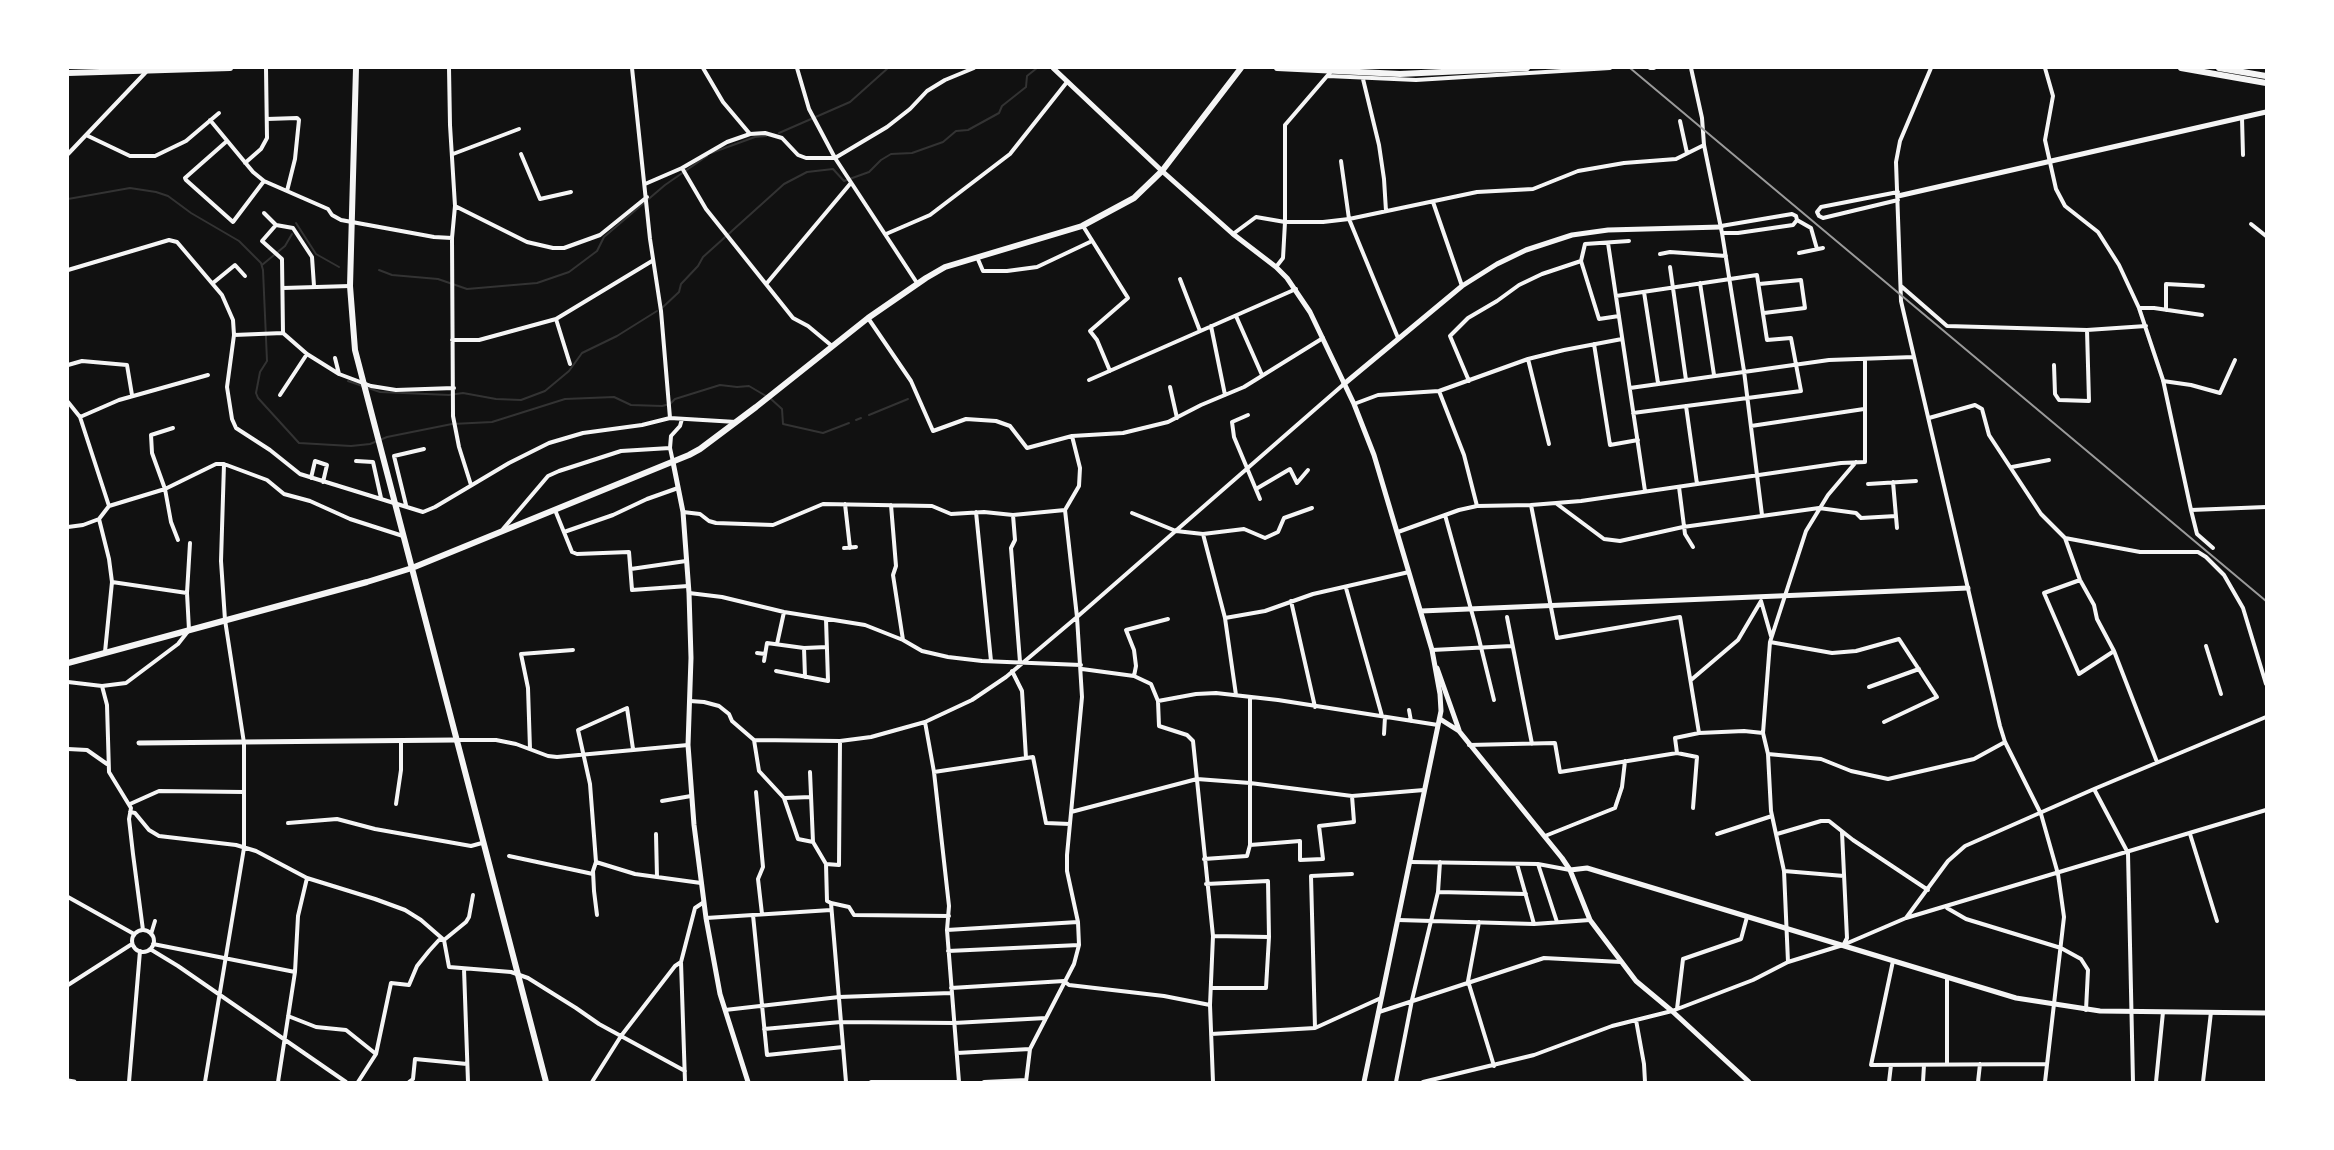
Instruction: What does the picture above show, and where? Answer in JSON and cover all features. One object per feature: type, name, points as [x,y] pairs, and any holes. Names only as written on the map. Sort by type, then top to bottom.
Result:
[{"type":"main road","points":[[68,73],[230,68]]},
{"type":"main road","points":[[356,68],[350,286],[351,325],[359,374],[546,1083]]},
{"type":"main road","points":[[68,663],[412,568],[700,449],[868,318],[917,283],[945,267],[1082,226],[1134,198],[1162,171],[1241,68]]},
{"type":"main road","points":[[1277,68],[1400,74],[1527,68]]},
{"type":"main road","points":[[2181,68],[2266,83]]},
{"type":"main road","points":[[2219,68],[2266,76]]},
{"type":"street","points":[[245,163],[265,143],[266,68]]},
{"type":"street","points":[[449,68],[455,206],[452,238],[454,421],[459,447],[471,485]]},
{"type":"street","points":[[632,68],[652,261],[661,311],[670,418]]},
{"type":"street","points":[[703,68],[723,102],[750,134]]},
{"type":"street","points":[[797,68],[813,116],[835,158],[917,283]]},
{"type":"street","points":[[645,184],[683,170],[704,153],[750,134],[765,133],[782,138],[798,155],[806,158],[835,158],[887,127],[910,109],[927,91],[945,80],[974,68]]},
{"type":"street","points":[[1053,68],[1162,171],[1233,234],[1276,267],[1296,290],[1323,338],[1354,404],[1374,455],[1436,664],[1459,731],[1570,870],[1590,920],[1636,981],[1674,1010],[1749,1083]]},
{"type":"street","points":[[1276,267],[1283,258],[1286,222],[1285,125],[1319,82],[1334,68]]},
{"type":"street","points":[[1329,75],[1363,79],[1416,80],[1514,71],[1610,68]]},
{"type":"street","points":[[1691,68],[1730,279],[1762,515]]},
{"type":"street","points":[[1930,68],[1900,141],[1896,162],[1901,301],[2005,742],[2041,814],[2058,874],[2064,917],[2045,1083]]},
{"type":"street","points":[[2046,68],[2053,96],[2045,140],[2056,189],[2065,206],[2098,232],[2119,265],[2139,308],[2163,381],[2197,534],[2213,548]]},
{"type":"street","points":[[68,154],[146,71]]},
{"type":"street","points":[[1363,79],[1379,145],[1386,211]]},
{"type":"street","points":[[886,234],[930,215],[1010,154],[1067,82]]},
{"type":"street","points":[[1898,196],[1821,207],[1817,212],[1822,218],[1898,196],[2266,112]]},
{"type":"street","points":[[86,135],[130,156],[147,157],[167,151],[186,141],[219,113]]},
{"type":"street","points":[[267,119],[297,118],[299,120],[295,159],[287,191]]},
{"type":"street","points":[[2242,118],[2244,155]]},
{"type":"street","points":[[210,120],[245,163],[264,181],[328,208],[332,215],[341,220],[434,237],[452,238]]},
{"type":"street","points":[[1680,121],[1687,153]]},
{"type":"street","points":[[453,154],[519,129]]},
{"type":"street","points":[[227,141],[185,178],[186,180],[233,222],[264,181]]},
{"type":"street","points":[[1233,234],[1256,217],[1286,222],[1349,219],[1477,192],[1533,189],[1578,171],[1624,163],[1676,159],[1704,145]]},
{"type":"street","points":[[521,154],[540,199],[571,192]]},
{"type":"street","points":[[1341,161],[1349,219],[1398,338]]},
{"type":"street","points":[[683,170],[706,209],[793,318],[808,326],[832,346]]},
{"type":"street","points":[[766,283],[850,183]]},
{"type":"street","points":[[455,206],[527,242],[564,248],[600,235],[647,197]]},
{"type":"street","points":[[1433,202],[1462,286]]},
{"type":"street","points":[[264,213],[276,225],[293,228],[312,257],[314,286]]},
{"type":"street","points":[[754,740],[840,741],[899,731],[925,722],[972,700],[1012,671],[1077,617],[1398,338],[1462,286],[1512,257],[1572,236],[1608,230],[1721,228],[1792,214],[1797,220],[1811,228],[1817,249]]},
{"type":"street","points":[[1721,228],[1738,233],[1792,225],[1797,220]]},
{"type":"street","points":[[276,225],[262,241],[282,259],[283,333]]},
{"type":"street","points":[[2251,225],[2266,236]]},
{"type":"street","points":[[1082,226],[1128,298],[1090,331],[1097,340],[1110,371]]},
{"type":"street","points":[[68,270],[174,241],[213,283],[229,308],[233,320],[234,335],[226,387],[236,428],[270,450],[300,474],[423,512],[549,443],[583,433],[642,425],[670,418],[736,422]]},
{"type":"street","points":[[976,257],[983,271],[1037,267],[1092,241]]},
{"type":"street","points":[[1619,316],[1599,319],[1581,261],[1585,244],[1629,241]]},
{"type":"street","points":[[1608,243],[1645,492]]},
{"type":"street","points":[[1799,253],[1823,248]]},
{"type":"street","points":[[1660,254],[1670,252],[1726,256]]},
{"type":"street","points":[[452,340],[479,340],[556,319],[652,261]]},
{"type":"street","points":[[1469,381],[1450,336],[1468,318],[1519,285],[1542,274],[1581,261]]},
{"type":"street","points":[[213,283],[235,265],[245,276]]},
{"type":"street","points":[[1670,267],[1686,380]]},
{"type":"street","points":[[1616,296],[1757,275],[1767,340],[1791,338],[1801,391],[1634,413]]},
{"type":"street","points":[[1180,279],[1200,331]]},
{"type":"street","points":[[1759,284],[1801,280],[1805,308],[1764,313]]},
{"type":"street","points":[[1700,284],[1714,375]]},
{"type":"street","points":[[2166,310],[2166,284],[2203,286]]},
{"type":"street","points":[[1901,285],[1947,326],[2087,330],[2146,326]]},
{"type":"street","points":[[283,288],[350,286]]},
{"type":"street","points":[[1089,380],[1296,290]]},
{"type":"street","points":[[1644,292],[1658,384]]},
{"type":"street","points":[[2139,308],[2202,315]]},
{"type":"street","points":[[1236,316],[1262,375]]},
{"type":"street","points":[[868,318],[911,381],[933,431],[966,419],[996,421],[1011,426],[1027,448],[1072,436],[1123,433],[1168,422],[1244,387],[1323,338]]},
{"type":"street","points":[[556,319],[570,364]]},
{"type":"street","points":[[1211,326],[1225,395]]},
{"type":"street","points":[[2054,365],[2055,394],[2059,400],[2089,401],[2087,330]]},
{"type":"street","points":[[234,335],[283,333],[307,354],[339,374],[371,386],[396,390],[454,389]]},
{"type":"street","points":[[1354,404],[1378,395],[1439,391],[1528,359],[1622,339]]},
{"type":"street","points":[[1594,344],[1610,445],[1638,440]]},
{"type":"street","points":[[280,395],[307,354]]},
{"type":"street","points":[[1630,388],[1829,360],[1914,357]]},
{"type":"street","points":[[335,358],[339,374]]},
{"type":"street","points":[[1528,359],[1549,444]]},
{"type":"street","points":[[1398,532],[1477,506],[1556,504],[1856,462],[1864,463],[1866,460],[1865,359]]},
{"type":"street","points":[[2163,381],[2191,385],[2220,393],[2235,360]]},
{"type":"street","points":[[68,365],[82,361],[127,365],[132,395]]},
{"type":"street","points":[[80,417],[132,395],[208,375]]},
{"type":"street","points":[[1170,387],[1176,418]]},
{"type":"street","points":[[1439,391],[1464,455],[1477,506]]},
{"type":"street","points":[[68,402],[80,417],[109,506]]},
{"type":"street","points":[[1929,418],[1975,405],[1982,409],[1989,435],[2041,514],[2065,538],[2080,579],[2094,604],[2097,619],[2114,651],[2157,762]]},
{"type":"street","points":[[1686,406],[1697,484]]},
{"type":"street","points":[[1751,426],[1864,408]]},
{"type":"street","points":[[1248,415],[1232,422],[1234,437],[1260,499]]},
{"type":"street","points":[[682,419],[680,426],[671,436],[670,448],[683,512],[689,590],[688,745],[691,796],[706,918],[724,1010],[748,1083]]},
{"type":"street","points":[[173,428],[151,435],[152,453],[165,489],[171,522],[178,540]]},
{"type":"street","points":[[984,1083],[1026,1081],[1030,1049],[1074,964],[1079,945],[1078,922],[1067,871],[1082,697],[1082,667],[1065,510],[1079,486],[1080,468],[1072,436]]},
{"type":"street","points":[[500,532],[548,477],[559,471],[621,451],[670,448]]},
{"type":"street","points":[[406,506],[394,456],[424,449]]},
{"type":"street","points":[[2012,467],[2049,460]]},
{"type":"street","points":[[356,461],[373,462],[381,499]]},
{"type":"street","points":[[311,478],[315,462],[327,465],[323,482]]},
{"type":"street","points":[[1788,962],[1784,871],[1772,816],[1768,754],[1763,733],[1770,639],[1787,595],[1806,531],[1819,508],[1856,462]]},
{"type":"street","points":[[68,527],[99,519],[109,506],[165,489],[216,464],[224,464],[267,480],[284,494],[310,501],[350,519],[403,536]]},
{"type":"street","points":[[205,1083],[244,848],[244,743],[225,620],[221,561],[224,464]]},
{"type":"street","points":[[1256,489],[1290,469],[1297,483],[1308,470]]},
{"type":"street","points":[[1868,484],[1916,481]]},
{"type":"street","points":[[1893,482],[1897,528]]},
{"type":"street","points":[[1679,487],[1683,527],[1693,547]]},
{"type":"street","points":[[564,532],[679,488]]},
{"type":"street","points":[[683,512],[700,514],[716,523],[773,525],[823,504],[932,506],[951,514],[976,512],[1013,514],[1065,510]]},
{"type":"street","points":[[845,504],[850,548]]},
{"type":"street","points":[[1556,504],[1604,539],[1620,541],[1683,527],[1819,508],[1856,513],[1861,518],[1896,516]]},
{"type":"street","points":[[891,505],[896,566],[893,573],[903,640]]},
{"type":"street","points":[[1531,505],[1557,638],[1680,617],[1699,733]]},
{"type":"street","points":[[2191,510],[2266,507]]},
{"type":"street","points":[[1132,513],[1176,531],[1203,534],[1244,529],[1264,538],[1278,532],[1284,518],[1312,508]]},
{"type":"street","points":[[555,510],[572,552],[577,554],[629,552],[632,590],[689,590],[784,612],[866,625],[903,640],[922,651],[948,657],[1082,667],[1134,676],[1151,684],[1158,701],[1159,726],[1187,735],[1193,741],[1213,936],[1210,1005],[1213,1083]]},
{"type":"street","points":[[976,512],[991,661]]},
{"type":"street","points":[[1013,514],[1015,540],[1011,548],[1022,662]]},
{"type":"street","points":[[1446,515],[1494,700]]},
{"type":"street","points":[[99,519],[112,582],[105,652]]},
{"type":"street","points":[[1203,534],[1225,618],[1236,695]]},
{"type":"street","points":[[2065,538],[2140,552],[2198,552],[2206,557],[2224,574],[2243,608],[2266,684]]},
{"type":"street","points":[[68,681],[118,686],[135,678],[178,644],[189,630],[187,593],[190,543]]},
{"type":"street","points":[[844,548],[856,547]]},
{"type":"street","points":[[630,569],[686,561]]},
{"type":"street","points":[[1225,618],[1265,611],[1312,594],[1409,572]]},
{"type":"street","points":[[2080,579],[2043,592],[2079,675],[2114,651]]},
{"type":"street","points":[[112,582],[187,593]]},
{"type":"street","points":[[1346,588],[1384,717],[1383,734]]},
{"type":"street","points":[[1420,611],[1968,588]]},
{"type":"street","points":[[1292,601],[1315,707]]},
{"type":"street","points":[[1690,680],[1738,640],[1761,601],[1770,639]]},
{"type":"street","points":[[777,644],[784,612]]},
{"type":"street","points":[[1507,617],[1532,744]]},
{"type":"street","points":[[776,670],[828,681],[826,619]]},
{"type":"street","points":[[1134,676],[1136,666],[1134,650],[1126,630],[1168,619]]},
{"type":"street","points":[[1770,639],[1832,653],[1856,651],[1899,639],[1937,697],[1884,722]]},
{"type":"street","points":[[764,661],[767,643],[804,648],[827,647]]},
{"type":"street","points":[[1432,650],[1512,646]]},
{"type":"street","points":[[2206,646],[2218,691]]},
{"type":"street","points":[[804,648],[805,677]]},
{"type":"street","points":[[530,749],[528,688],[521,654],[573,650]]},
{"type":"street","points":[[757,653],[765,654]]},
{"type":"street","points":[[1364,1083],[1439,722],[1440,694],[1436,664]]},
{"type":"street","points":[[1869,687],[1919,669]]},
{"type":"street","points":[[1012,671],[1022,691],[1026,758]]},
{"type":"street","points":[[102,686],[107,705],[109,772],[130,804],[142,930]]},
{"type":"street","points":[[1158,701],[1208,693],[1236,695],[1411,722],[1439,722],[1459,731]]},
{"type":"street","points":[[1204,858],[1248,856],[1250,844],[1250,697]]},
{"type":"street","points":[[690,700],[719,706],[754,740],[759,771],[784,798],[798,839],[813,842]]},
{"type":"street","points":[[597,915],[593,874],[596,862],[590,784],[578,730],[627,708],[633,749]]},
{"type":"street","points":[[1409,710],[1411,722]]},
{"type":"street","points":[[1906,918],[1948,861],[1965,846],[2266,717]]},
{"type":"street","points":[[871,1083],[959,1082],[946,930],[950,916],[934,772],[925,722]]},
{"type":"street","points":[[1677,753],[1675,738],[1699,733],[1744,731],[1763,733]]},
{"type":"street","points":[[139,743],[496,740],[548,756],[688,745]]},
{"type":"street","points":[[396,804],[401,770],[401,741]]},
{"type":"street","points":[[826,864],[839,865],[840,741]]},
{"type":"street","points":[[1768,754],[1821,759],[1851,771],[1888,779],[1974,759],[2005,742]]},
{"type":"street","points":[[1468,745],[1555,743],[1560,772],[1677,753],[1696,757],[1693,808]]},
{"type":"street","points":[[68,749],[87,750],[108,765]]},
{"type":"street","points":[[934,772],[1033,757],[1046,823],[1070,824]]},
{"type":"street","points":[[1545,836],[1615,808],[1622,787],[1625,761]]},
{"type":"street","points":[[810,772],[813,842],[826,864],[827,901],[849,907],[854,915],[950,916]]},
{"type":"street","points":[[1071,812],[1197,779],[1250,783],[1352,796],[1424,790]]},
{"type":"street","points":[[2094,789],[2128,853],[2133,1083]]},
{"type":"street","points":[[130,804],[159,791],[244,792]]},
{"type":"street","points":[[756,792],[763,867],[758,879],[762,914]]},
{"type":"street","points":[[662,801],[691,796]]},
{"type":"street","points":[[1250,844],[1300,841],[1300,860],[1323,859],[1319,826],[1354,822],[1352,796]]},
{"type":"street","points":[[784,798],[811,797]]},
{"type":"street","points":[[1423,1083],[1534,1055],[1590,1034],[1674,1010],[1754,980],[1788,962],[1844,945],[1906,918],[2266,810]]},
{"type":"street","points":[[130,812],[135,813],[149,830],[159,836],[256,851],[307,878],[405,910],[421,920],[444,940],[449,967],[517,974],[528,978],[599,1024],[685,1071]]},
{"type":"street","points":[[1717,834],[1772,816]]},
{"type":"street","points":[[288,824],[337,819],[471,846],[482,843]]},
{"type":"street","points":[[1777,834],[1821,821],[1829,821],[1928,890]]},
{"type":"street","points":[[1842,831],[1847,938],[1844,945]]},
{"type":"street","points":[[656,834],[657,877]]},
{"type":"street","points":[[2190,834],[2217,921]]},
{"type":"street","points":[[509,856],[593,874]]},
{"type":"street","points":[[596,862],[635,874],[701,883]]},
{"type":"street","points":[[1411,862],[1538,864],[1570,870],[1587,868],[1947,978],[2016,998],[2054,1005],[2086,1010],[2266,1013]]},
{"type":"street","points":[[1396,1083],[1412,1000],[1438,892],[1440,862]]},
{"type":"street","points":[[1517,864],[1534,924]]},
{"type":"street","points":[[1538,864],[1557,922]]},
{"type":"street","points":[[1784,871],[1844,876]]},
{"type":"street","points":[[1315,1028],[1311,876],[1352,874]]},
{"type":"street","points":[[278,1083],[295,972],[298,922],[307,878]]},
{"type":"street","points":[[1206,884],[1268,881],[1269,938],[1266,988],[1211,988]]},
{"type":"street","points":[[1438,892],[1526,894]]},
{"type":"street","points":[[357,1083],[376,1054],[391,983],[409,985],[417,966],[429,951],[439,940],[444,940],[461,928],[469,917],[473,895]]},
{"type":"street","points":[[68,897],[134,934]]},
{"type":"street","points":[[685,1083],[681,962],[695,908],[704,902]]},
{"type":"street","points":[[831,903],[846,1083]]},
{"type":"street","points":[[1946,907],[1966,919],[1989,928],[2061,948],[2086,964],[2088,978],[2086,1010]]},
{"type":"street","points":[[706,918],[831,910]]},
{"type":"street","points":[[753,915],[767,1055],[843,1047]]},
{"type":"street","points":[[1674,1010],[1683,959],[1741,939],[1747,916]]},
{"type":"street","points":[[1397,920],[1534,924],[1590,920]]},
{"type":"street","points":[[150,949],[153,944],[151,934],[155,921]]},
{"type":"street","points":[[946,930],[1078,922]]},
{"type":"street","points":[[1479,922],[1468,981],[1494,1066]]},
{"type":"street","points":[[142,930],[151,934]]},
{"type":"street","points":[[134,934],[142,930]]},
{"type":"street","points":[[68,985],[132,944],[134,934]]},
{"type":"street","points":[[1213,936],[1269,938]]},
{"type":"street","points":[[132,944],[140,951]]},
{"type":"street","points":[[153,944],[295,972]]},
{"type":"street","points":[[948,951],[1079,945]]},
{"type":"street","points":[[140,951],[150,949],[178,966],[346,1083]]},
{"type":"street","points":[[129,1083],[140,951]]},
{"type":"street","points":[[1378,1012],[1468,981],[1545,958],[1621,962]]},
{"type":"street","points":[[1893,961],[1871,1065],[2047,1064]]},
{"type":"street","points":[[592,1083],[621,1036],[675,966],[681,962]]},
{"type":"street","points":[[464,969],[468,1083]]},
{"type":"street","points":[[1947,978],[1947,1064]]},
{"type":"street","points":[[724,1010],[839,997],[1064,981],[1069,985],[1164,996],[1210,1005]]},
{"type":"street","points":[[1211,1034],[1315,1028],[1381,998]]},
{"type":"street","points":[[2156,1083],[2163,1012]]},
{"type":"street","points":[[2203,1083],[2211,1012]]},
{"type":"street","points":[[288,1016],[316,1027],[346,1030],[376,1054]]},
{"type":"street","points":[[764,1029],[841,1022],[954,1023],[1046,1018]]},
{"type":"street","points":[[1636,1020],[1645,1083]]},
{"type":"street","points":[[957,1053],[1030,1049]]},
{"type":"street","points":[[409,1083],[416,1059],[467,1064]]},
{"type":"street","points":[[1978,1083],[1980,1064]]},
{"type":"street","points":[[1889,1083],[1891,1065]]},
{"type":"street","points":[[1923,1083],[1924,1065]]},
{"type":"street","points":[[68,1082],[74,1083]]},
{"type":"waterway","points":[[779,133],[850,102],[888,68]]},
{"type":"waterway","points":[[663,307],[679,292],[681,284],[698,266],[703,257],[784,184],[807,172],[833,169],[844,181],[869,172],[891,154],[912,153],[943,142],[956,131],[968,130],[999,113],[1002,106],[1026,87],[1027,76],[1037,68]]},
{"type":"waterway","points":[[711,153],[755,137],[766,136]]},
{"type":"waterway","points":[[379,270],[392,275],[438,279],[467,289],[537,283],[569,272],[597,251],[604,237],[665,185],[707,156]]},
{"type":"waterway","points":[[68,199],[130,188],[156,192],[168,196],[191,213],[239,241],[261,263],[267,361],[260,372],[256,393],[299,443],[351,446],[370,444],[387,437],[452,424],[492,422],[565,399],[614,397],[631,405],[662,406],[670,404],[675,399],[720,385],[749,386],[766,396]]},
{"type":"waterway","points":[[296,223],[316,254],[339,267]]},
{"type":"waterway","points":[[262,265],[285,246],[292,234]]},
{"type":"waterway","points":[[348,381],[380,392],[449,395],[463,393],[496,399],[521,400],[545,391],[569,371],[582,353],[617,336],[657,311]]},
{"type":"waterway","points":[[771,399],[782,409],[783,424],[823,433],[849,423]]},
{"type":"waterway","points":[[869,415],[908,399]]},
{"type":"waterway","points":[[856,420],[861,418]]},
{"type":"railway","points":[[1630,68],[2266,601]]}]
